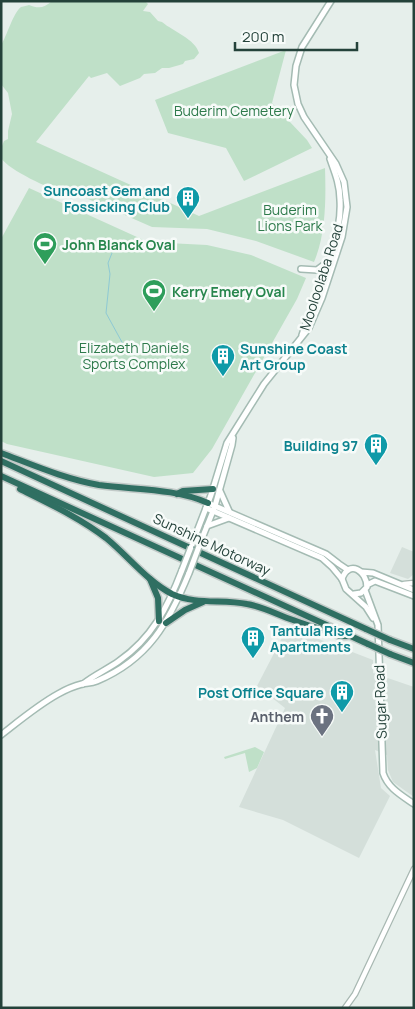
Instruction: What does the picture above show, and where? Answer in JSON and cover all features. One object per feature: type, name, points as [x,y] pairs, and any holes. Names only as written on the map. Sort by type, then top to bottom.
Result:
[{"type":"highway","points":[[1,453],[56,474],[84,482],[177,494],[210,507]]},
{"type":"highway","name":"Sunshine Motorway","points":[[1,461],[390,640],[414,649]]},
{"type":"highway","name":"Sunshine Motorway","points":[[1,476],[350,636],[414,663]]},
{"type":"highway","points":[[1,480],[60,509],[89,526],[119,549],[150,579],[176,596],[191,600],[226,600],[250,604],[340,636],[350,636]]},
{"type":"highway","points":[[177,494],[182,491],[216,490]]},
{"type":"highway","points":[[150,579],[158,598],[158,621]]},
{"type":"highway","points":[[166,623],[182,612],[204,601]]},
{"type":"main road","name":"Mooloolaba Road","points":[[83,684],[96,681],[124,667],[149,645],[166,623],[176,596],[182,570],[216,490],[227,444],[233,437],[252,401],[307,331],[316,313],[338,250],[345,224],[347,201],[340,172],[304,117],[298,104],[294,85],[296,66],[302,47],[331,1]]},
{"type":"main road","name":"Mooloolaba Road","points":[[301,339],[336,237],[341,206],[337,179],[330,156]]},
{"type":"main road","points":[[301,269],[318,270],[325,265],[330,255]]},
{"type":"main road","points":[[216,490],[229,512]]},
{"type":"main road","name":"Mooloolaba Road","points":[[83,684],[132,652],[150,633],[176,596],[189,573],[207,526],[210,507]]},
{"type":"main road","points":[[210,507],[229,512],[326,554],[348,570]]},
{"type":"main road","points":[[210,507],[229,518],[322,558],[342,579],[346,589],[353,594],[362,593],[375,581],[414,596]]},
{"type":"main road","points":[[207,526],[229,518]]},
{"type":"main road","points":[[342,579],[348,570],[354,568],[414,590]]},
{"type":"main road","points":[[361,572],[366,580],[366,588],[378,625],[378,640]]},
{"type":"main road","name":"Sugar Road","points":[[353,594],[372,615],[375,624]]},
{"type":"main road","name":"Sugar Road","points":[[378,640],[383,773],[387,783],[392,788],[414,804]]},
{"type":"main road","points":[[1,734],[61,692],[83,684]]},
{"type":"street","points":[[398,583],[407,585],[414,583]]},
{"type":"street","name":"Sugar Road","points":[[375,624],[378,640]]},
{"type":"street","points":[[345,1008],[355,994],[414,869]]},
{"type":"shaded area","points":[[402,547],[414,552],[414,574],[408,579],[390,573]]},
{"type":"shaded area","points":[[303,633],[373,660],[373,673],[414,687],[414,797],[393,782],[388,770],[387,755],[375,750],[381,788],[390,796],[359,858],[283,820],[239,807],[285,708],[257,686],[283,636]]},
{"type":"green space","name":"Buderim Lions Park","points":[[52,1],[145,1],[148,4],[143,11],[150,12],[158,21],[189,40],[199,53],[194,59],[185,61],[183,64],[162,68],[155,73],[144,74],[140,78],[120,86],[107,73],[91,78],[89,76],[36,142],[199,216],[325,168],[323,228],[314,262],[256,241],[207,229],[152,227],[67,188],[65,194],[50,188],[21,174],[6,163],[1,158],[2,146],[4,141],[8,139],[12,114],[8,93],[1,84],[1,45],[15,14],[21,7],[29,5],[41,7]]},
{"type":"green space","name":"Buderim Cemetery","points":[[286,50],[272,103],[307,140],[312,148],[244,181],[226,148],[168,133],[155,100]]},
{"type":"green space","name":"Elizabeth Daniels Sports Complex","points":[[29,188],[148,242],[207,245],[251,255],[306,278],[297,299],[212,449],[193,473],[154,477],[7,444],[1,441],[1,239]]},
{"type":"green space","points":[[255,747],[264,752],[257,768],[249,772],[245,753],[225,759],[224,757]]},
{"type":"waterway","points":[[112,253],[108,263],[110,274],[106,313],[129,355]]},
{"type":"place","name":"Suncoast Gem and Fossicking Club","points":[[188,219]]},
{"type":"place","name":"John Blanck Oval","points":[[45,265]]},
{"type":"place","name":"Kerry Emery Oval","points":[[154,312]]},
{"type":"place","name":"Sunshine Coast Art Group","points":[[223,377]]},
{"type":"place","name":"Building 97","points":[[376,466]]},
{"type":"place","name":"Tantula Rise Apartments","points":[[253,659]]},
{"type":"place","name":"Post Office Square","points":[[342,713]]},
{"type":"place","name":"Anthem","points":[[322,737]]}]
